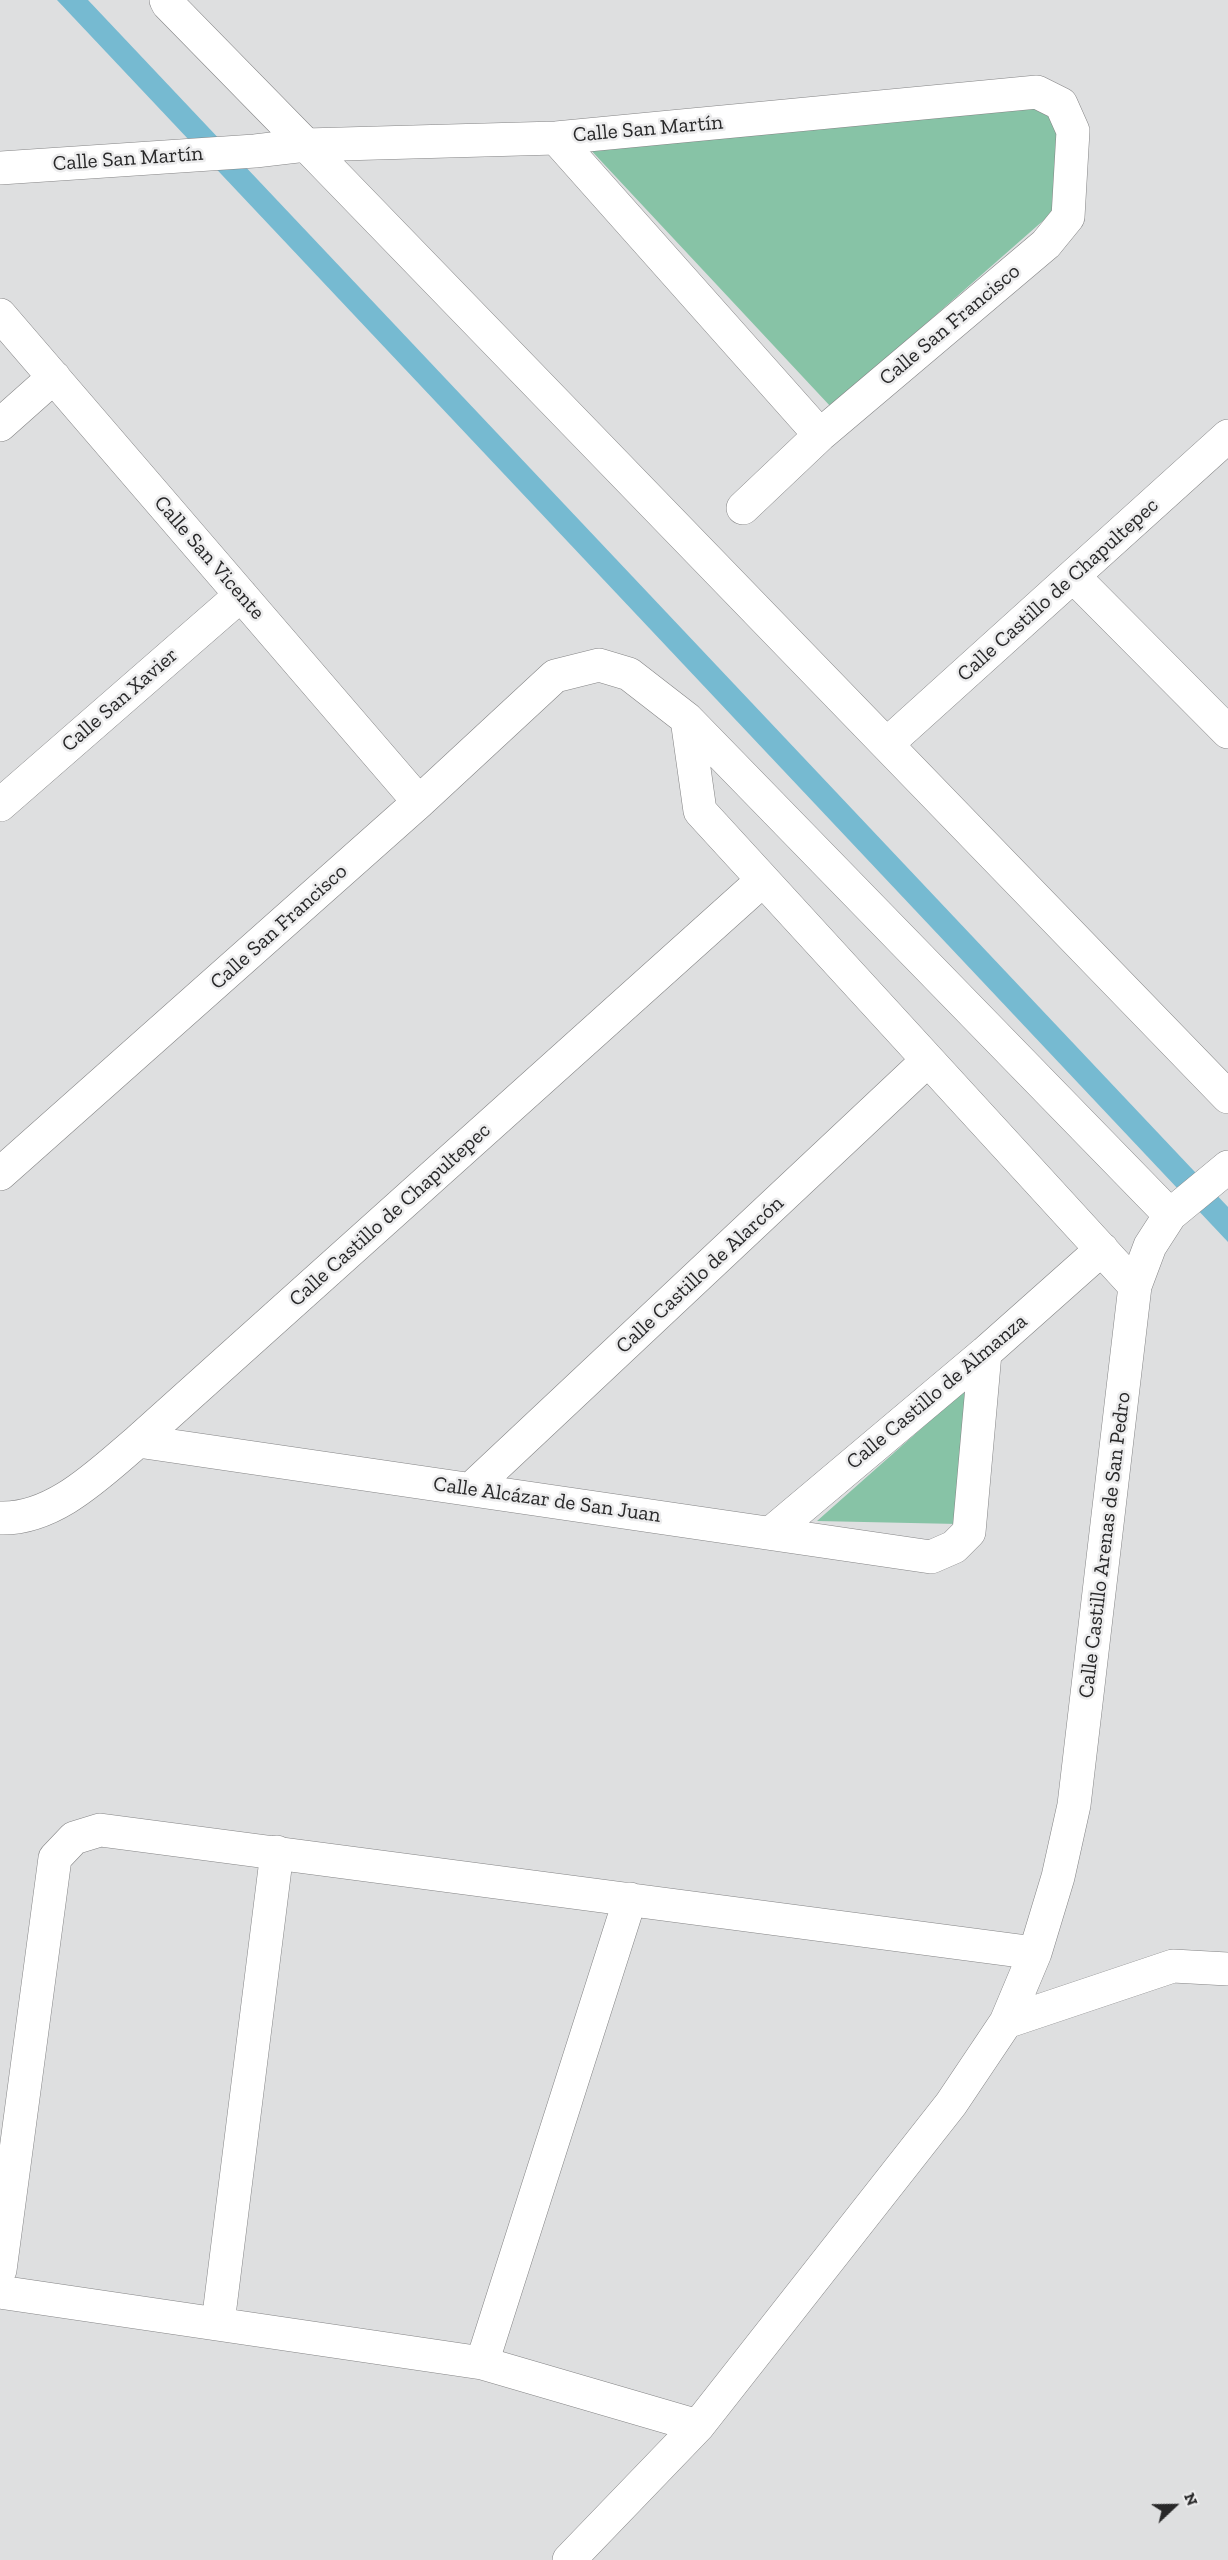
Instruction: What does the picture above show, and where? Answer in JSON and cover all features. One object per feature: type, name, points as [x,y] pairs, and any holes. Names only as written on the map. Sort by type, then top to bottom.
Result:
[{"type":"street","points":[[164,1],[1228,1097]]},
{"type":"street","name":"Calle San Martín","points":[[0,168],[255,151],[306,145],[556,138],[1037,92],[1061,104]]},
{"type":"street","name":"Calle San Francisco","points":[[743,508],[820,435],[1046,244],[1068,217],[1073,131],[1061,104]]},
{"type":"street","name":"Calle San Martín","points":[[556,138],[820,435]]},
{"type":"street","name":"Calle San Vicente","points":[[0,315],[419,802]]},
{"type":"street","points":[[0,425],[54,378]]},
{"type":"street","name":"Calle Castillo de Chapultepec","points":[[887,744],[1228,436]]},
{"type":"street","points":[[1073,576],[1228,732]]},
{"type":"street","name":"Calle San Xavier","points":[[0,805],[241,595]]},
{"type":"street","name":"Calle San Francisco","points":[[0,1174],[419,802],[555,676],[598,665],[629,674],[687,719]]},
{"type":"street","points":[[687,719],[700,811],[1135,1286]]},
{"type":"street","points":[[687,719],[1178,1208]]},
{"type":"street","name":"Calle Castillo de Chapultepec","points":[[0,1518],[41,1510],[75,1494],[138,1441],[763,880]]},
{"type":"street","name":"Calle Castillo de Alarcón","points":[[471,1489],[928,1060]]},
{"type":"street","name":"Calle Castillo Arenas de San Pedro","points":[[569,2560],[698,2426],[951,2104],[1006,2022],[1035,1953],[1058,1877],[1074,1805],[1135,1286],[1150,1246],[1178,1208],[1223,1171]]},
{"type":"street","name":"Calle Castillo de Almanza","points":[[771,1533],[985,1353],[1102,1250]]},
{"type":"street","name":"Calle Alcázar de San Juan","points":[[138,1441],[931,1557],[954,1547],[969,1532],[985,1353]]},
{"type":"street","points":[[0,2270],[55,1858],[74,1838],[100,1830],[1035,1953]]},
{"type":"street","points":[[218,2323],[278,1852]]},
{"type":"street","points":[[482,2363],[630,1899]]},
{"type":"street","points":[[1006,2022],[1173,1966],[1228,1969]]},
{"type":"street","points":[[0,2292],[482,2363],[698,2426]]},
{"type":"green space","points":[[1030,106],[1049,113],[1059,139],[1053,212],[831,407],[587,146]]},
{"type":"green space","points":[[966,1389],[958,1524],[817,1521]]},
{"type":"water","points":[[57,0],[88,0],[1228,1207],[1228,1242]]}]
